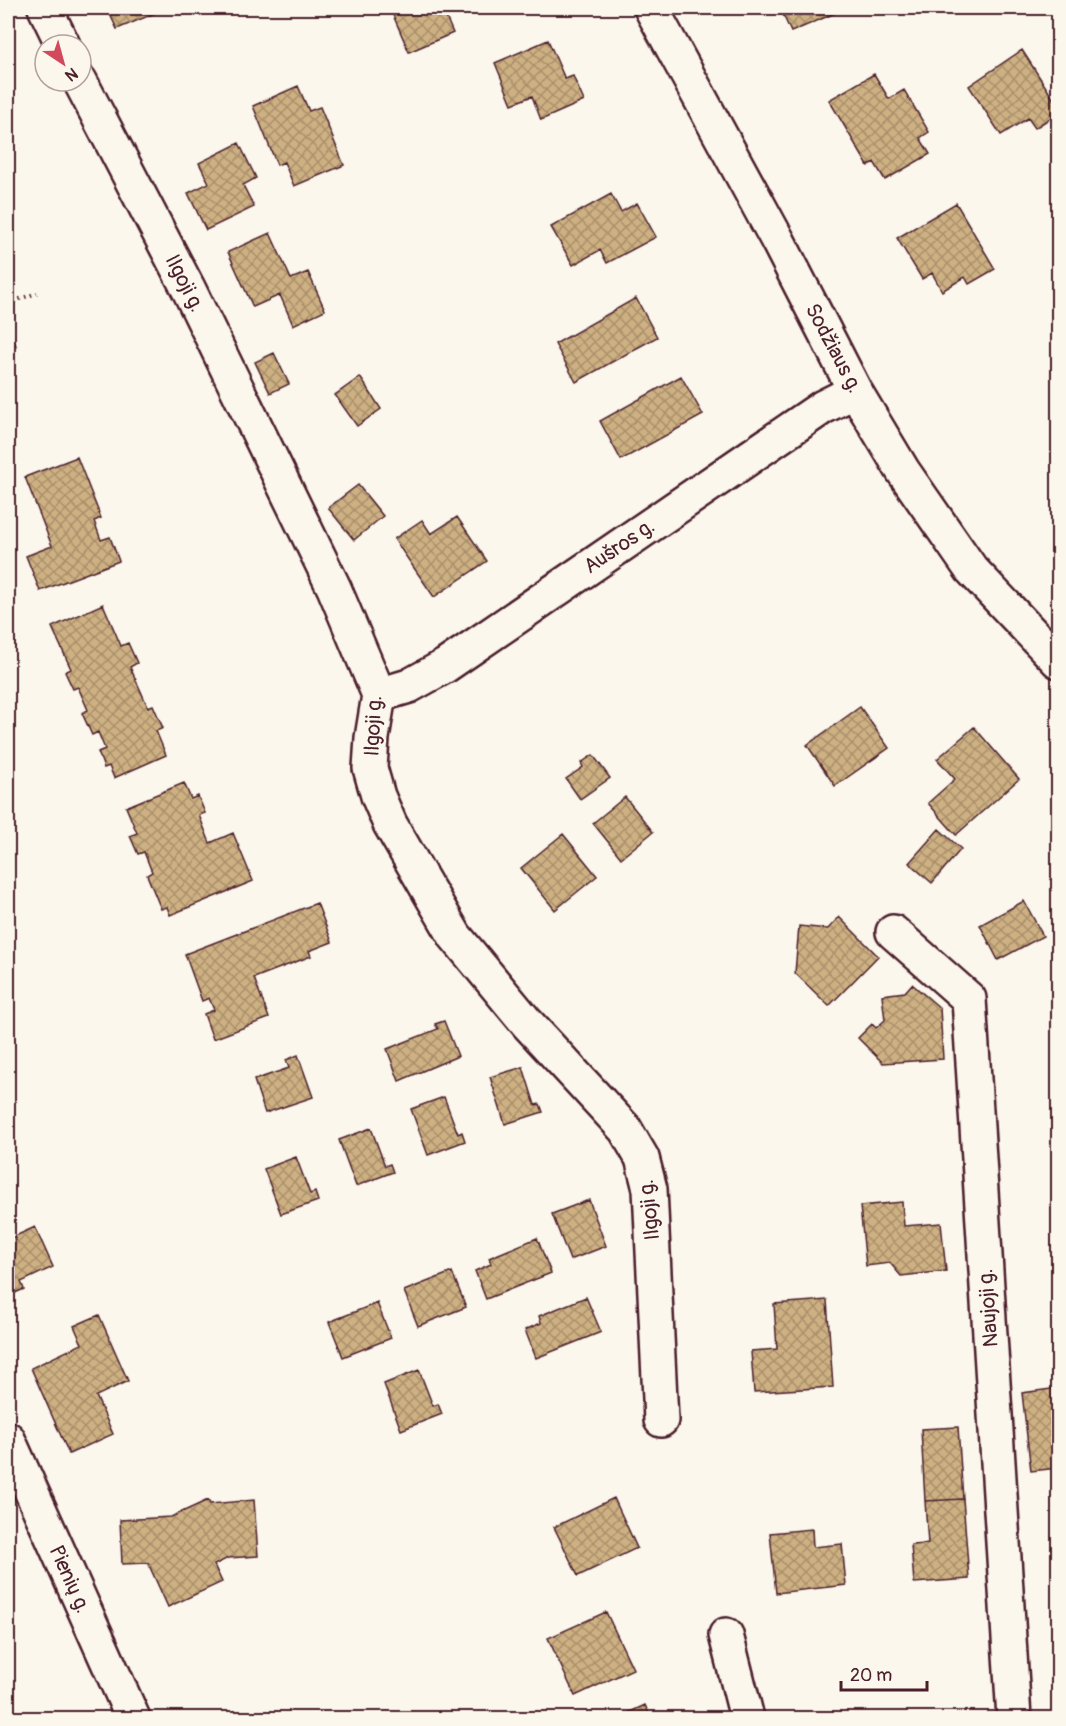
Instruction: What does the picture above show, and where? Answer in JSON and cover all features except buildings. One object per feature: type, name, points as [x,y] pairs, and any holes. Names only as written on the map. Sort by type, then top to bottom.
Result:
[{"type":"street","points":[[45,8],[57,33]]},
{"type":"street","name":"Sodžiaus g.","points":[[651,8],[778,241],[855,391],[903,471],[971,569],[1059,661]]},
{"type":"street","name":"Ilgoji g.","points":[[86,93],[189,290],[334,588],[379,695],[370,768],[378,796],[390,824],[455,936],[527,1023],[618,1121],[642,1158],[650,1189],[661,1420]]},
{"type":"street","name":"Aušros g.","points":[[379,695],[409,686],[445,666],[824,407],[855,391]]},
{"type":"street","name":"Naujoji g.","points":[[893,932],[969,999],[1014,1719]]},
{"type":"street","name":"Pienių g.","points":[[8,1439],[133,1719]]},
{"type":"street","points":[[726,1635],[747,1719]]},
{"type":"path","points":[[8,303],[38,293]]}]
